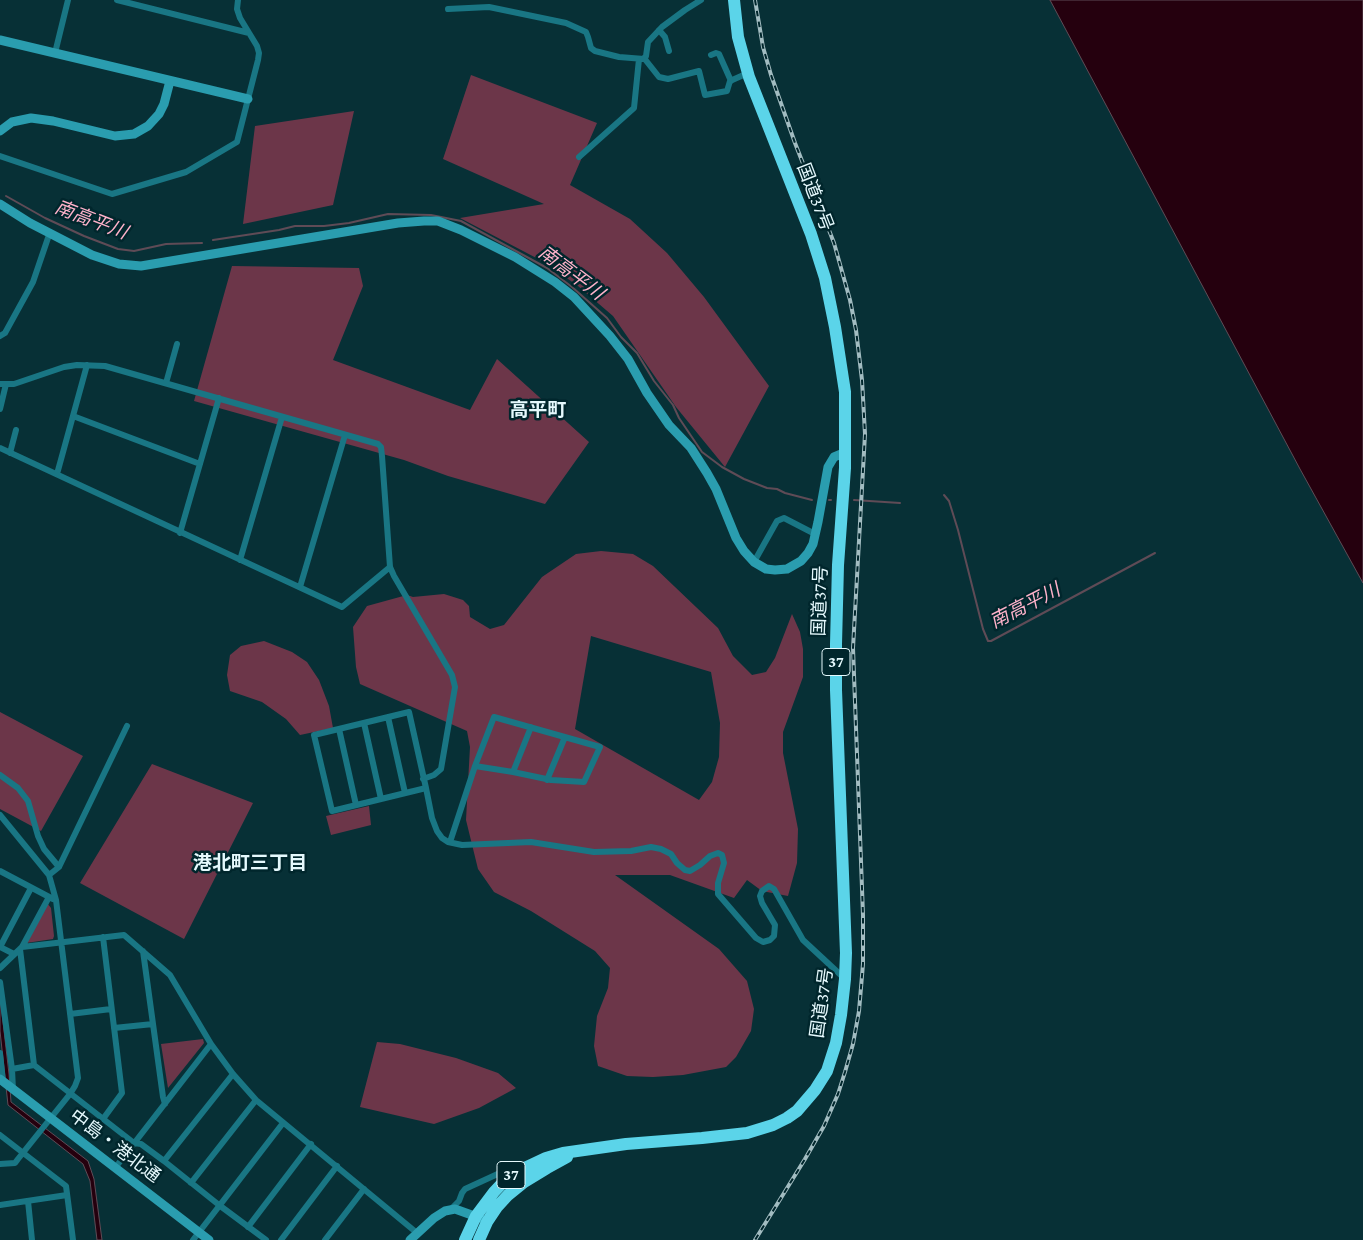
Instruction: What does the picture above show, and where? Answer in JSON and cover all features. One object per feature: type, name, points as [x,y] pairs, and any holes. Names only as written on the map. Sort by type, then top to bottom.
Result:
[{"type":"highway","name":"国道37号","points":[[465,1240],[481,1219],[494,1192],[510,1175],[546,1158],[562,1153],[626,1144],[747,1133],[773,1125],[787,1118],[797,1111],[816,1090],[827,1071],[838,1034],[845,979],[846,953],[836,690],[836,615],[846,452],[844,384],[825,278],[811,234],[748,73],[738,37],[734,0]]},
{"type":"highway","name":"国道37号","points":[[479,1240],[481,1219],[497,1207],[508,1195],[524,1182],[563,1159],[586,1149]]},
{"type":"street","points":[[54,53],[68,0]]},
{"type":"street","points":[[116,0],[133,2],[249,33]]},
{"type":"street","points":[[0,156],[112,194],[186,172],[237,142],[259,53],[257,46],[240,18],[237,9],[238,0]]},
{"type":"street","points":[[580,157],[634,108],[641,58],[648,42],[659,30],[701,0]]},
{"type":"street","points":[[734,0],[741,0]]},
{"type":"street","points":[[448,9],[489,7],[566,23],[586,32],[591,48],[595,51],[618,57],[641,58],[659,76],[668,79],[698,71],[705,95],[727,91],[731,81],[748,73]]},
{"type":"street","points":[[659,30],[665,37],[669,51]]},
{"type":"street","points":[[0,40],[248,99]]},
{"type":"street","points":[[711,55],[719,54],[731,81]]},
{"type":"street","points":[[0,131],[12,122],[30,118],[53,121],[114,136],[134,134],[148,126],[160,114],[170,81]]},
{"type":"street","points":[[0,204],[23,219],[92,255],[119,264],[141,266],[398,223],[438,221],[461,230],[515,257],[555,282],[574,297],[610,336],[628,359],[647,393],[669,425],[691,448],[708,472],[736,538],[744,551],[754,562],[770,570],[781,570],[794,566],[808,553],[815,534],[828,467],[834,457],[846,452]]},
{"type":"street","points":[[0,336],[5,333],[33,282],[50,232]]},
{"type":"street","points":[[166,383],[177,344]]},
{"type":"street","points":[[57,474],[87,365]]},
{"type":"street","points":[[0,409],[3,384],[14,384],[64,367],[105,366],[345,434],[381,446],[390,567],[452,675],[455,687],[441,769],[434,776],[423,779]]},
{"type":"street","points":[[180,532],[219,398]]},
{"type":"street","points":[[73,416],[200,464]]},
{"type":"street","points":[[240,560],[282,417]]},
{"type":"street","points":[[10,453],[16,430]]},
{"type":"street","points":[[300,587],[345,434]]},
{"type":"street","points":[[0,448],[342,607],[390,567]]},
{"type":"street","points":[[754,562],[777,521],[784,518],[815,534]]},
{"type":"street","points":[[426,788],[332,811],[314,735],[409,712],[423,779],[426,788],[432,818],[442,838],[450,842],[462,845],[531,842],[594,852],[631,851],[651,847],[661,848],[671,854],[685,870],[690,871],[710,856],[718,853],[722,855],[724,863],[718,882],[718,894],[756,938],[763,942],[770,940],[774,936],[774,925],[760,896],[762,891],[769,886],[774,888],[803,940],[845,979]]},
{"type":"street","points":[[388,717],[405,793]]},
{"type":"street","points":[[450,842],[475,766],[494,717],[600,748],[584,782],[547,780],[475,766]]},
{"type":"street","points":[[364,723],[381,799]]},
{"type":"street","points":[[49,875],[59,867],[127,726]]},
{"type":"street","points":[[513,772],[531,727]]},
{"type":"street","points":[[339,729],[356,805]]},
{"type":"street","points":[[547,780],[565,737]]},
{"type":"street","points":[[0,775],[18,788],[28,801],[38,836],[44,849],[59,867]]},
{"type":"street","points":[[0,815],[49,875],[56,900],[78,1078],[70,1094],[24,1153],[14,1163],[0,1164]]},
{"type":"street","points":[[0,871],[56,900]]},
{"type":"street","points":[[14,954],[0,947],[31,888]]},
{"type":"street","points":[[0,968],[21,948],[49,898]]},
{"type":"street","points":[[21,948],[124,935],[170,975],[211,1044],[233,1074],[256,1100],[417,1233]]},
{"type":"street","points":[[102,938],[122,1093],[103,1119]]},
{"type":"street","points":[[21,948],[34,1065],[134,1143],[141,1144],[266,1240]]},
{"type":"street","points":[[143,951],[162,1097],[165,1104]]},
{"type":"street","points":[[0,982],[12,1069],[13,1090]]},
{"type":"street","points":[[70,1014],[111,1009]]},
{"type":"street","points":[[114,1028],[153,1024]]},
{"type":"street","points":[[115,1168],[211,1044]]},
{"type":"street","points":[[0,1054],[2,1080]]},
{"type":"street","points":[[12,1069],[34,1065]]},
{"type":"street","points":[[164,1161],[233,1074]]},
{"type":"street","name":"中島・港北通","points":[[2,1080],[209,1240]]},
{"type":"street","points":[[191,1183],[256,1100]]},
{"type":"street","points":[[193,1240],[283,1123]]},
{"type":"street","points":[[0,1135],[66,1186],[73,1240]]},
{"type":"street","points":[[248,1227],[311,1144]]},
{"type":"street","points":[[281,1240],[337,1166]]},
{"type":"street","points":[[450,1210],[459,1202],[462,1193],[466,1189],[502,1172],[520,1170]]},
{"type":"street","points":[[325,1240],[364,1189]]},
{"type":"street","points":[[0,1205],[67,1195]]},
{"type":"street","points":[[28,1201],[32,1240]]},
{"type":"street","points":[[410,1240],[434,1218],[445,1211],[455,1209],[481,1219]]},
{"type":"shaded area","points":[[1050,0],[1363,0],[1363,583],[1300,469]]},
{"type":"shaded area","points":[[471,75],[597,123],[570,185],[630,219],[667,253],[704,297],[769,386],[725,467],[676,407],[613,316],[578,286],[544,262],[460,218],[544,204],[443,159]]},
{"type":"shaded area","points":[[354,111],[333,205],[243,224],[255,126]]},
{"type":"shaded area","points":[[232,266],[359,268],[363,286],[333,360],[470,410],[497,359],[589,442],[545,504],[448,476],[404,460],[194,401]]},
{"type":"shaded area","points":[[601,551],[633,554],[653,566],[718,628],[733,656],[752,675],[766,672],[775,658],[792,614],[800,632],[803,649],[803,677],[783,732],[783,753],[798,829],[797,863],[788,896],[762,891],[747,880],[734,898],[670,875],[615,875],[719,949],[747,981],[754,1009],[751,1031],[736,1057],[726,1067],[683,1075],[653,1077],[627,1076],[598,1066],[594,1046],[597,1016],[608,988],[610,968],[595,951],[531,911],[494,892],[478,869],[466,820],[470,747],[467,731],[360,684],[356,667],[353,627],[367,606],[407,595],[413,597],[444,594],[463,600],[469,606],[470,617],[490,629],[504,625],[542,577],[576,554]],"holes":[[[591,636],[711,672],[720,723],[719,757],[712,782],[699,800],[575,729]]]},
{"type":"shaded area","points":[[264,641],[292,652],[307,662],[319,680],[329,706],[333,728],[300,735],[286,719],[262,702],[230,691],[227,675],[230,655],[241,646]]},
{"type":"shaded area","points":[[0,712],[83,756],[41,831],[0,809]]},
{"type":"shaded area","points":[[152,764],[253,803],[184,939],[80,883]]},
{"type":"shaded area","points":[[369,806],[371,825],[331,835],[326,816]]},
{"type":"shaded area","points":[[47,903],[51,908],[53,939],[26,943]]},
{"type":"shaded area","points":[[0,996],[11,1102],[88,1161],[94,1179],[102,1240],[97,1240],[90,1181],[83,1164],[8,1105],[0,1031]]},
{"type":"shaded area","points":[[203,1039],[204,1043],[168,1088],[161,1044]]},
{"type":"shaded area","points":[[377,1042],[400,1044],[456,1058],[498,1073],[516,1088],[479,1108],[434,1124],[360,1107]]},
{"type":"waterway","name":"南高平川","points":[[6,196],[45,218],[118,249],[134,251],[166,244],[202,243]]},
{"type":"waterway","name":"南高平川","points":[[213,240],[295,226],[324,226],[349,223],[388,214],[431,215],[461,221],[547,268],[607,318],[621,337],[637,353],[654,381],[673,405],[679,418],[702,452],[722,467],[744,479],[767,488],[777,489],[812,500]]},
{"type":"waterway","name":"南高平川","points":[[944,495],[949,501],[958,530],[983,629],[988,641],[1155,553]]},
{"type":"waterway","name":"南高平川","points":[[854,500],[900,503]]},
{"type":"railway","points":[[755,0],[763,47],[771,75],[834,243],[850,300],[862,380],[865,434],[853,648],[863,915],[863,964],[859,1011],[853,1044],[845,1072],[824,1126],[755,1240]]},
{"type":"district","name":"高平町","points":[[538,410]]},
{"type":"district","name":"港北町三丁目","points":[[250,863]]}]
